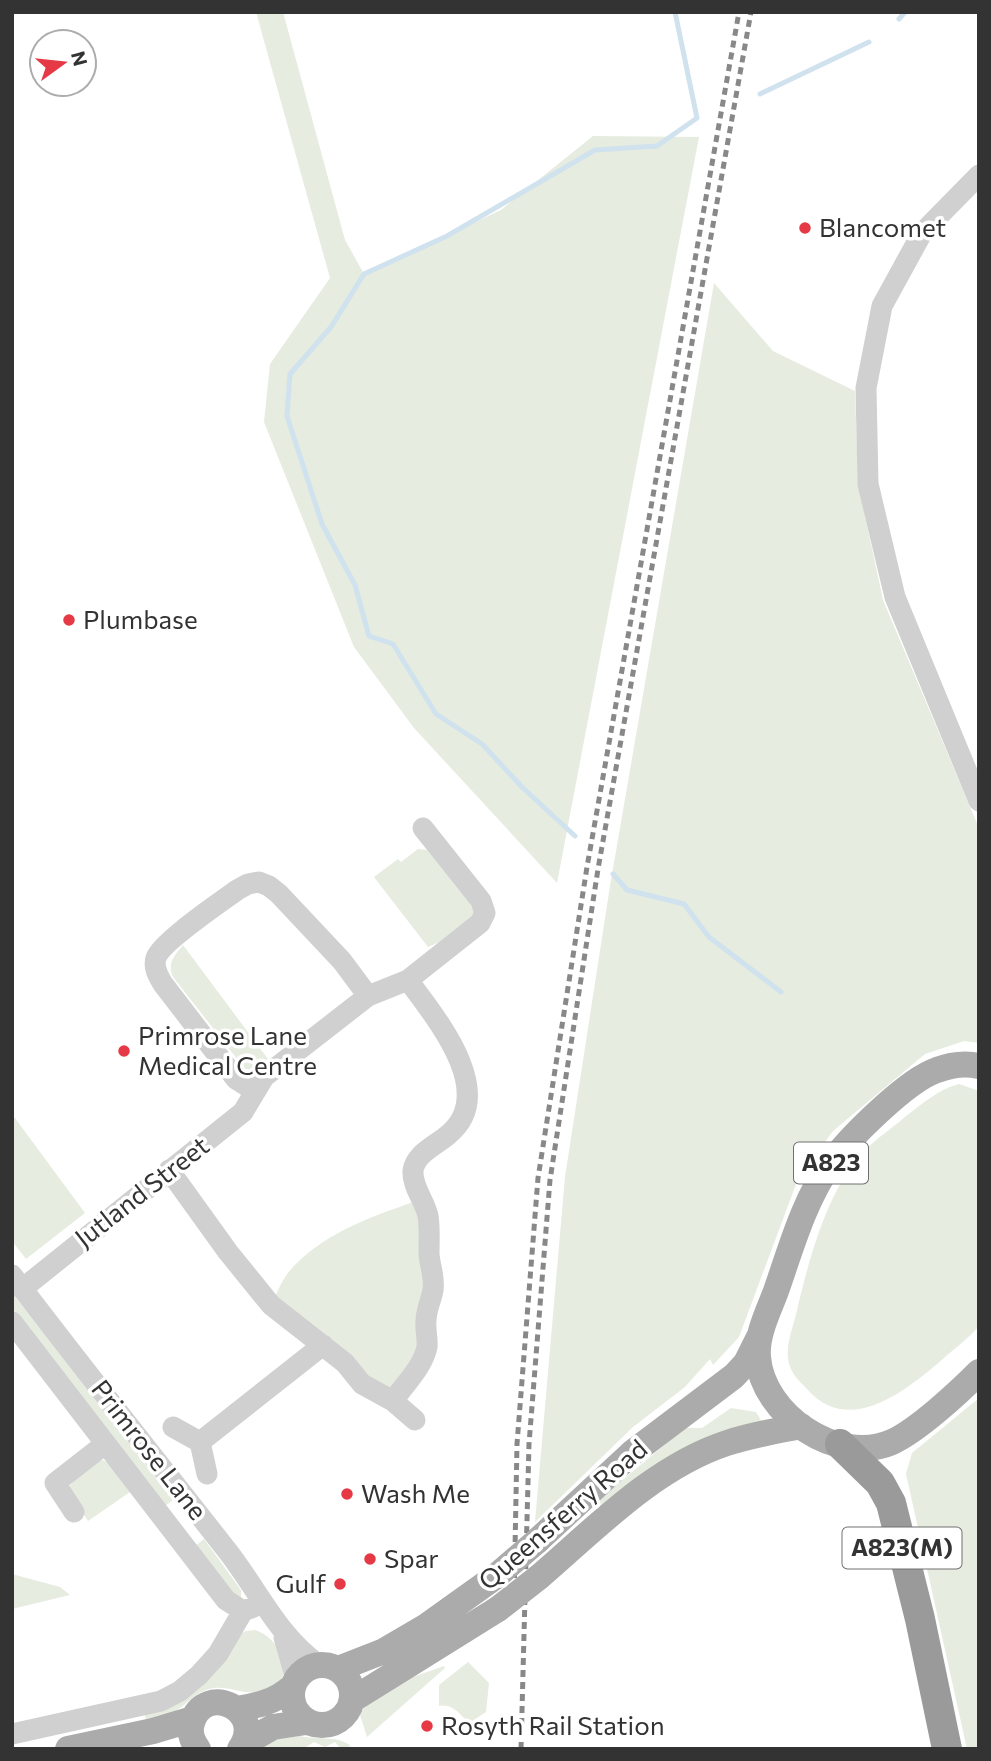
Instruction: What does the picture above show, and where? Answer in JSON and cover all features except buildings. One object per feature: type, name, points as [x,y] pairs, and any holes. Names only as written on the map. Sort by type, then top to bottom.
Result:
[{"type":"highway","name":"A823(M)","points":[[840,1444],[880,1483],[891,1503],[920,1619],[947,1749]]},
{"type":"main road","name":"A823","points":[[977,1065],[958,1065],[936,1070],[918,1080],[850,1141],[829,1165],[803,1215],[762,1329],[757,1354],[760,1373],[768,1393],[779,1408],[801,1426],[840,1444],[879,1446],[891,1441],[928,1416],[979,1372]]},
{"type":"main road","name":"Queensferry Road","points":[[328,1667],[384,1651],[415,1633],[495,1577],[632,1453],[734,1376],[746,1363],[762,1329]]},
{"type":"main road","name":"Queensferry Road","points":[[352,1700],[498,1609],[651,1483],[724,1443],[801,1426]]},
{"type":"main road","points":[[237,1709],[266,1704],[281,1697],[294,1683],[309,1667],[328,1667],[350,1682],[352,1700],[349,1709],[335,1723],[316,1726],[306,1722],[293,1707],[294,1683]]},
{"type":"main road","points":[[198,1749],[191,1735],[193,1719],[202,1707],[216,1702],[237,1709],[246,1726],[241,1746]]},
{"type":"main road","points":[[68,1749],[153,1731],[193,1719]]},
{"type":"main road","points":[[241,1746],[274,1727],[306,1722]]},
{"type":"street","points":[[979,175],[922,233],[882,306],[866,388],[868,484],[895,597],[979,801]]},
{"type":"street","name":"Jutland Street","points":[[17,1282],[243,1112],[264,1077],[368,996],[408,980],[480,923],[485,913],[481,901],[423,828]]},
{"type":"street","points":[[255,1091],[236,1079],[163,984],[155,962],[162,948],[237,890],[259,882],[279,894],[320,936],[368,996]]},
{"type":"street","points":[[393,1401],[421,1362],[427,1346],[425,1324],[434,1275],[429,1258],[429,1220],[414,1181],[413,1170],[422,1154],[459,1123],[465,1109],[466,1092],[458,1054],[449,1036],[408,980]]},
{"type":"street","points":[[169,1170],[228,1252],[271,1305],[345,1363],[362,1384],[393,1401],[415,1420]]},
{"type":"street","name":"Primrose Lane","points":[[17,1282],[238,1564],[253,1606]]},
{"type":"street","name":"Primrose Lane","points":[[12,1322],[226,1600],[253,1606],[307,1656],[328,1667]]},
{"type":"street","points":[[201,1442],[323,1345]]},
{"type":"street","points":[[173,1427],[201,1442]]},
{"type":"street","points":[[201,1442],[206,1474]]},
{"type":"street","name":"Primrose Lane","points":[[74,1512],[55,1483],[105,1444]]},
{"type":"street","points":[[12,1734],[161,1701],[180,1691],[218,1654],[253,1606]]},
{"type":"street","name":"Primrose Lane","points":[[280,1629],[293,1663],[294,1683]]},
{"type":"shaded area","points":[[256,12],[283,12],[345,240],[364,274],[501,210],[593,136],[699,137],[557,883],[414,728],[354,647],[264,422],[270,364],[330,278]]},
{"type":"shaded area","points":[[714,283],[773,351],[855,391],[858,483],[883,600],[979,828],[979,1043],[964,1041],[925,1054],[833,1131],[798,1179],[739,1337],[713,1365],[710,1359],[685,1387],[633,1427],[535,1522],[565,1177],[610,886]]},
{"type":"shaded area","points":[[418,849],[427,850],[474,909],[474,915],[439,942],[428,947],[374,877],[398,859],[401,862]]},
{"type":"shaded area","points":[[183,945],[268,1059],[255,1069],[246,1069],[241,1064],[173,977],[171,964]]},
{"type":"shaded area","points":[[959,1084],[979,1091],[979,1326],[913,1383],[878,1403],[860,1409],[841,1409],[824,1403],[794,1375],[788,1352],[808,1266],[830,1204],[840,1184],[864,1151],[930,1098]]},
{"type":"shaded area","points":[[12,1114],[85,1213],[26,1259],[12,1241]]},
{"type":"shaded area","points":[[422,1199],[427,1346],[393,1401],[271,1305],[289,1271],[321,1243],[387,1211]]},
{"type":"shaded area","points":[[12,1293],[173,1500],[165,1506],[12,1308]]},
{"type":"shaded area","points":[[979,1398],[979,1749],[967,1749],[906,1474],[912,1453]]},
{"type":"shaded area","points":[[731,1408],[756,1412],[765,1427],[601,1508],[596,1502],[685,1428],[702,1428]]},
{"type":"shaded area","points":[[103,1460],[130,1492],[88,1521],[68,1491],[82,1472]]},
{"type":"shaded area","points":[[204,1539],[241,1590],[241,1598],[237,1599],[194,1547]]},
{"type":"shaded area","points":[[12,1574],[60,1587],[70,1595],[12,1609]]},
{"type":"shaded area","points":[[255,1630],[271,1640],[285,1664],[280,1680],[272,1687],[255,1692],[209,1689],[173,1712],[146,1720],[144,1713],[236,1636]]},
{"type":"shaded area","points":[[468,1662],[489,1683],[486,1712],[469,1723],[452,1708],[439,1706],[439,1685]]},
{"type":"shaded area","points":[[444,1666],[445,1668],[367,1737],[360,1715],[364,1708],[413,1677]]},
{"type":"shaded area","points":[[300,1736],[333,1739],[351,1746],[341,1749],[335,1742],[325,1747],[314,1742],[303,1749],[260,1749],[275,1739]]},
{"type":"waterway","points":[[575,836],[523,788],[482,744],[436,714],[393,644],[369,636],[355,585],[322,524],[287,416],[290,374],[331,327],[364,274],[447,236],[595,150],[657,146],[697,118],[675,12]]},
{"type":"waterway","points":[[899,19],[905,12]]},
{"type":"waterway","points":[[760,94],[869,42]]},
{"type":"waterway","points":[[613,874],[627,890],[684,904],[709,937],[781,992]]},
{"type":"railway","points":[[514,1602],[517,1444],[538,1178],[587,867],[739,12]]},
{"type":"railway","points":[[521,1749],[529,1444],[550,1180],[598,869],[751,12]]},
{"type":"place","name":"Blancomet","points":[[805,228]]},
{"type":"place","name":"Plumbase","points":[[69,620]]},
{"type":"place","name":"Primrose Lane Medical Centre","points":[[124,1051]]},
{"type":"place","name":"Wash Me","points":[[347,1494]]},
{"type":"place","name":"Spar","points":[[370,1559]]},
{"type":"place","name":"Gulf","points":[[340,1584]]},
{"type":"place","name":"Rosyth Rail Station","points":[[427,1726]]}]
